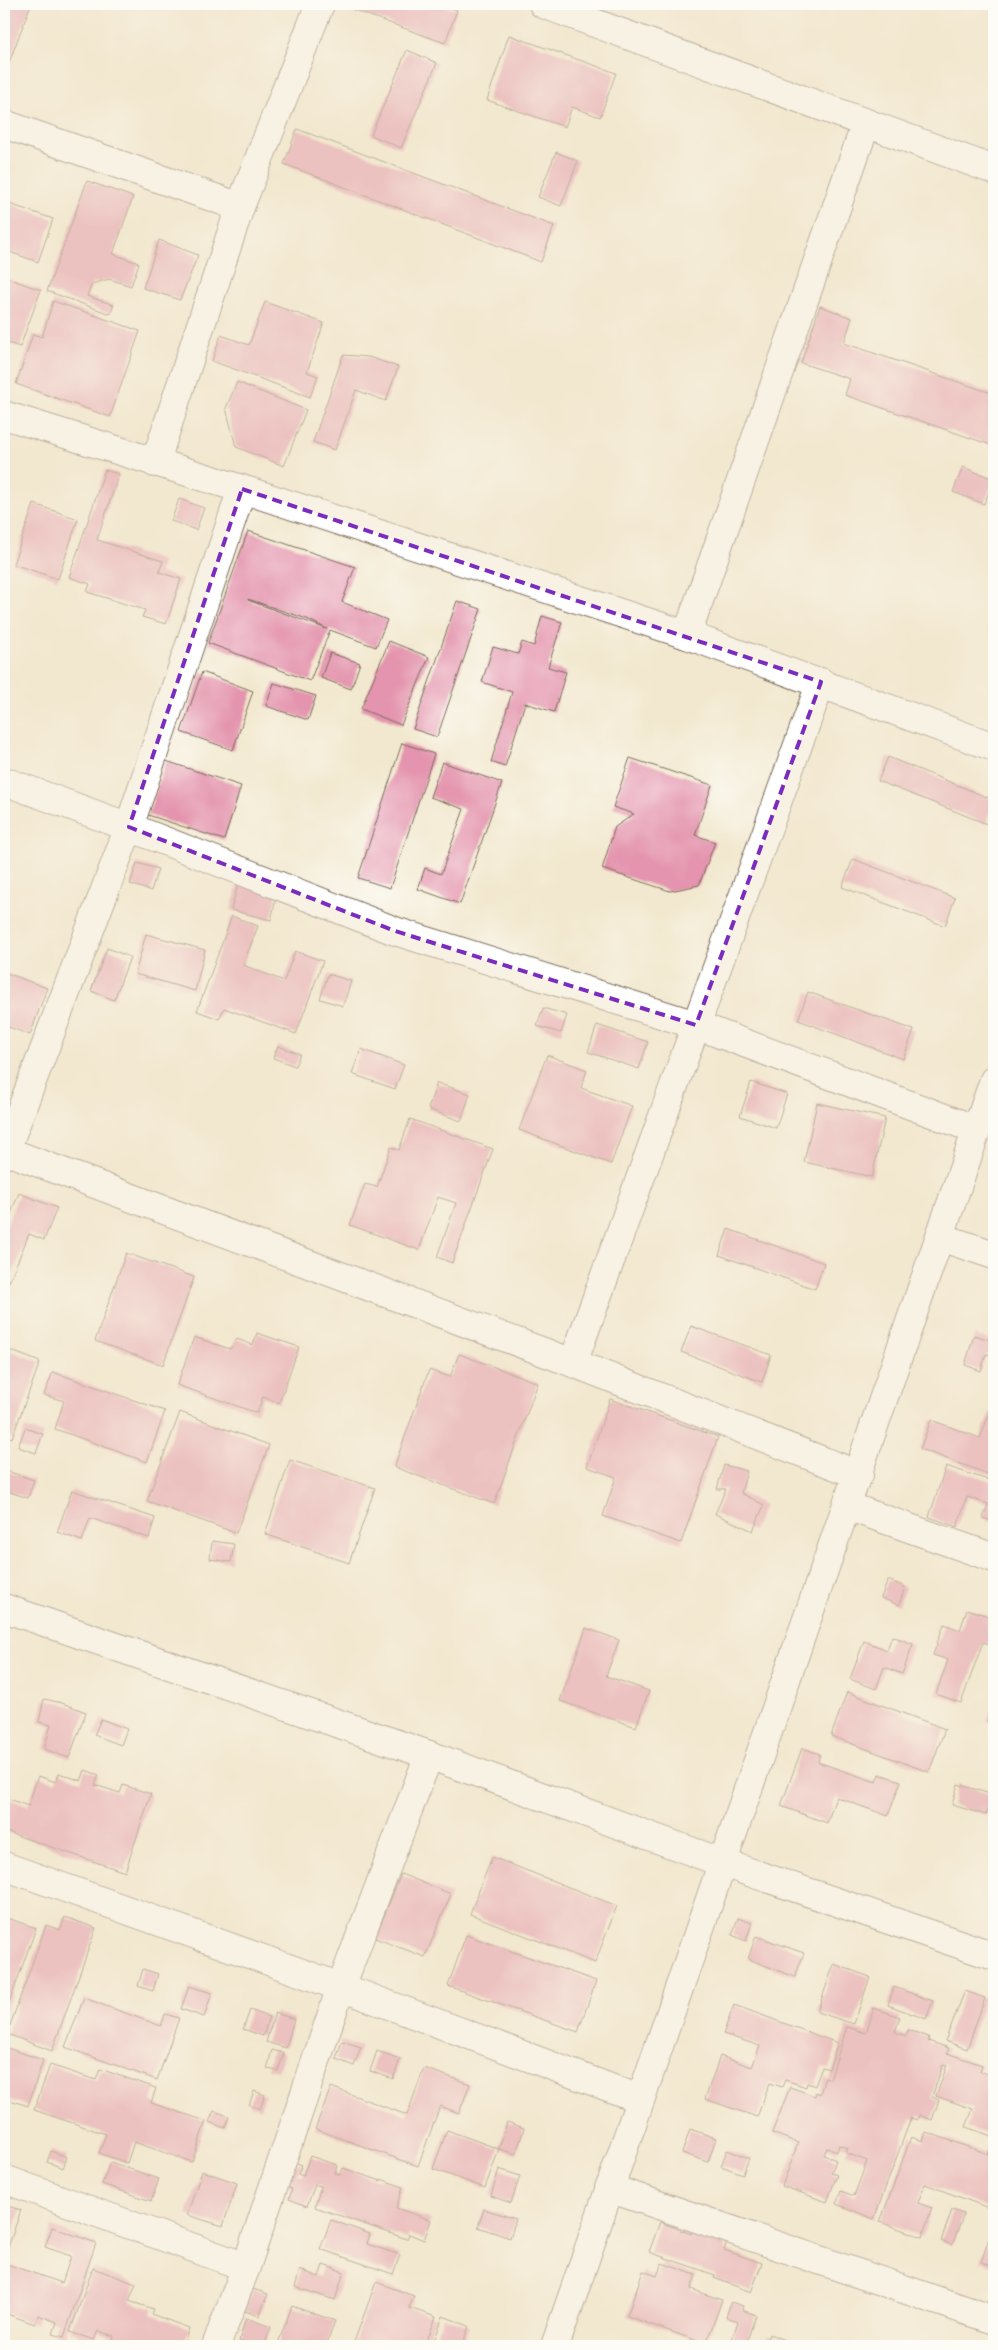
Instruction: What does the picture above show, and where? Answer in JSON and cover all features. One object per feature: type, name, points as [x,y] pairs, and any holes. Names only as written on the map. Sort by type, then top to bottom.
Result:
[{"type":"street","points":[[154,462],[240,207],[320,4]]},
{"type":"street","points":[[543,4],[994,170]]},
{"type":"street","points":[[687,635],[866,123]]},
{"type":"street","points":[[4,124],[240,207]]},
{"type":"street","points":[[4,415],[242,489],[687,635],[821,682],[994,747]]},
{"type":"street","points":[[242,489],[129,826],[4,1152],[573,1363],[859,1475]]},
{"type":"street","points":[[573,1363],[821,682]]},
{"type":"street","points":[[4,781],[129,826],[395,931],[696,1025],[977,1130]]},
{"type":"street","points":[[555,2346],[859,1475],[994,1080]]},
{"type":"street","points":[[940,1237],[994,1255]]},
{"type":"street","points":[[847,1506],[994,1558]]},
{"type":"street","points":[[4,1608],[429,1756],[723,1863],[994,1956]]},
{"type":"street","points":[[216,2346],[246,2267],[341,1986],[429,1756]]},
{"type":"street","points":[[4,1866],[341,1986],[640,2099]]},
{"type":"street","points":[[4,2179],[246,2267]]},
{"type":"street","points":[[609,2188],[994,2320]]},
{"type":"highlighted area","points":[[242,489],[821,682],[696,1025],[395,931],[129,827]]},
{"type":"building","points":[[4,4],[31,4],[4,76]]},
{"type":"building","points":[[353,4],[439,4],[457,10],[445,43],[351,9]]},
{"type":"building","points":[[509,35],[616,73],[600,117],[572,107],[565,127],[487,100]]},
{"type":"building","points":[[407,50],[437,63],[401,148],[371,135]]},
{"type":"building","points":[[297,129],[554,226],[541,262],[284,164]]},
{"type":"building","points":[[556,152],[578,161],[561,206],[538,197]]},
{"type":"building","points":[[87,181],[133,197],[113,254],[139,263],[131,286],[109,279],[92,284],[87,296],[114,305],[110,314],[47,291]]},
{"type":"building","points":[[4,202],[53,219],[38,262],[4,250]]},
{"type":"building","points":[[159,240],[198,255],[180,300],[143,288]]},
{"type":"building","points":[[4,277],[41,290],[20,347],[4,342]]},
{"type":"building","points":[[53,301],[140,331],[110,417],[16,384],[33,334],[42,337]]},
{"type":"building","points":[[265,302],[324,323],[307,372],[318,376],[310,397],[212,361],[221,335],[249,345]]},
{"type":"building","points":[[820,306],[852,318],[844,343],[994,394],[994,446],[845,395],[850,379],[801,363]]},
{"type":"building","points":[[343,355],[369,357],[398,367],[386,401],[356,390],[335,450],[313,442]]},
{"type":"building","points":[[237,382],[306,410],[284,466],[236,447],[226,408]]},
{"type":"building","points":[[963,467],[994,479],[984,504],[953,492]]},
{"type":"building","points":[[105,470],[119,474],[97,540],[163,561],[159,572],[181,579],[166,624],[142,617],[145,610],[87,592],[90,584],[69,577]]},
{"type":"building","points":[[179,499],[204,508],[196,530],[171,521]]},
{"type":"building","points":[[34,504],[78,519],[58,579],[13,564]]},
{"type":"building","points":[[248,531],[355,567],[342,602],[387,620],[376,647],[330,630],[310,681],[208,643]],"holes":[[[248,599],[307,619],[327,629]]]},
{"type":"building","points":[[457,601],[481,609],[437,737],[413,729]]},
{"type":"building","points":[[542,616],[562,622],[548,667],[566,672],[554,712],[525,703],[505,767],[491,762],[512,692],[482,682],[493,647],[518,654],[522,642],[534,646]]},
{"type":"building","points":[[389,641],[429,657],[401,725],[361,709]]},
{"type":"building","points":[[330,653],[360,663],[351,689],[321,678]]},
{"type":"building","points":[[202,672],[253,691],[233,750],[181,732]]},
{"type":"building","points":[[274,683],[316,696],[308,720],[266,706]]},
{"type":"building","points":[[402,743],[434,754],[390,888],[358,878]]},
{"type":"building","points":[[888,757],[994,800],[987,824],[878,781]]},
{"type":"building","points":[[630,758],[712,785],[695,835],[715,842],[699,885],[670,891],[602,869],[615,827],[634,814],[613,807]]},
{"type":"building","points":[[166,761],[241,786],[224,840],[148,815]]},
{"type":"building","points":[[442,762],[502,783],[460,904],[418,889],[425,868],[441,874],[464,809],[430,797]]},
{"type":"building","points":[[853,859],[955,898],[945,926],[842,887]]},
{"type":"building","points":[[137,863],[158,869],[151,891],[130,884]]},
{"type":"building","points":[[239,880],[278,890],[271,920],[231,910]]},
{"type":"building","points":[[232,916],[258,926],[243,965],[284,981],[295,951],[323,961],[296,1034],[224,1008],[219,1019],[197,1011]]},
{"type":"building","points":[[146,934],[205,950],[195,991],[135,974]]},
{"type":"building","points":[[107,948],[130,957],[114,1000],[91,991]]},
{"type":"building","points":[[4,972],[47,988],[30,1035],[9,1027],[6,1035],[4,1034]]},
{"type":"building","points":[[328,974],[351,981],[343,1006],[320,999]]},
{"type":"building","points":[[808,992],[914,1030],[903,1059],[798,1020]]},
{"type":"building","points":[[543,1008],[567,1015],[561,1033],[537,1026]]},
{"type":"building","points":[[597,1025],[648,1042],[639,1069],[588,1052]]},
{"type":"building","points":[[278,1046],[300,1054],[295,1066],[273,1058]]},
{"type":"building","points":[[361,1049],[404,1065],[395,1089],[352,1074]]},
{"type":"building","points":[[547,1055],[587,1070],[581,1088],[632,1106],[611,1164],[519,1130]]},
{"type":"building","points":[[751,1082],[787,1094],[776,1128],[740,1116]]},
{"type":"building","points":[[437,1083],[470,1094],[461,1121],[428,1109]]},
{"type":"building","points":[[817,1103],[885,1118],[872,1177],[804,1162]]},
{"type":"building","points":[[410,1119],[493,1149],[452,1263],[437,1257],[456,1203],[438,1197],[419,1250],[350,1225],[365,1184],[377,1187],[391,1147],[399,1150]]},
{"type":"building","points":[[19,1193],[57,1208],[44,1240],[29,1234],[9,1282],[4,1280],[4,1231]]},
{"type":"building","points":[[728,1229],[824,1263],[815,1289],[719,1255]]},
{"type":"building","points":[[126,1253],[194,1277],[163,1365],[95,1341]]},
{"type":"building","points":[[691,1326],[771,1355],[762,1382],[681,1352]]},
{"type":"building","points":[[257,1333],[299,1347],[279,1403],[263,1397],[257,1413],[177,1385],[194,1337],[230,1349],[237,1339],[253,1345]]},
{"type":"building","points":[[974,1335],[994,1341],[994,1356],[986,1354],[981,1371],[965,1365]]},
{"type":"building","points":[[4,1348],[40,1362],[12,1438],[4,1435]]},
{"type":"building","points":[[459,1354],[538,1383],[494,1504],[394,1467],[429,1370],[450,1377]]},
{"type":"building","points":[[53,1372],[165,1411],[147,1462],[55,1429],[64,1401],[44,1395]]},
{"type":"building","points":[[610,1399],[718,1437],[681,1543],[603,1516],[616,1477],[587,1467]]},
{"type":"building","points":[[180,1412],[269,1445],[236,1533],[147,1501]]},
{"type":"building","points":[[990,1412],[994,1414],[994,1476],[920,1449],[931,1420],[980,1438]]},
{"type":"building","points":[[25,1428],[43,1434],[36,1453],[18,1447]]},
{"type":"building","points":[[290,1460],[375,1488],[349,1563],[265,1534]]},
{"type":"building","points":[[724,1465],[747,1471],[741,1493],[764,1505],[753,1531],[715,1514],[726,1489],[717,1489]]},
{"type":"building","points":[[946,1466],[994,1482],[994,1522],[983,1518],[988,1504],[967,1497],[957,1527],[929,1517]]},
{"type":"building","points":[[7,1471],[34,1480],[28,1498],[4,1490]]},
{"type":"building","points":[[72,1490],[155,1518],[149,1538],[90,1518],[82,1541],[57,1532]]},
{"type":"building","points":[[212,1541],[234,1544],[231,1562],[210,1559]]},
{"type":"building","points":[[888,1580],[905,1587],[899,1605],[881,1598]]},
{"type":"building","points":[[967,1609],[994,1618],[994,1646],[983,1642],[961,1703],[936,1694],[948,1660],[933,1655],[944,1624],[960,1630]]},
{"type":"building","points":[[586,1628],[619,1640],[606,1676],[649,1691],[636,1727],[560,1701]]},
{"type":"building","points":[[892,1636],[913,1644],[902,1674],[884,1667],[876,1689],[850,1679],[864,1641],[887,1650]]},
{"type":"building","points":[[847,1692],[945,1729],[929,1772],[831,1736]]},
{"type":"building","points":[[44,1699],[62,1703],[86,1712],[69,1758],[44,1749],[51,1725],[39,1722]]},
{"type":"building","points":[[994,1702],[994,1724],[987,1721]]},
{"type":"building","points":[[101,1719],[127,1729],[121,1745],[94,1735]]},
{"type":"building","points":[[802,1748],[820,1754],[818,1762],[876,1782],[879,1774],[901,1781],[888,1816],[836,1797],[827,1823],[781,1806]]},
{"type":"building","points":[[85,1770],[99,1775],[95,1785],[120,1793],[123,1785],[151,1794],[125,1872],[4,1831],[4,1797],[28,1806],[38,1776],[56,1782],[59,1773],[81,1781]]},
{"type":"building","points":[[958,1784],[993,1795],[986,1815],[952,1805]]},
{"type":"building","points":[[492,1857],[617,1906],[595,1963],[470,1914]]},
{"type":"building","points":[[401,1874],[451,1894],[425,1957],[375,1938]]},
{"type":"building","points":[[4,1917],[36,1928],[4,2017]]},
{"type":"building","points":[[65,1917],[96,1928],[52,2051],[7,2034],[46,1925],[60,1930]]},
{"type":"building","points":[[738,1918],[752,1923],[746,1941],[732,1935]]},
{"type":"building","points":[[466,1935],[596,1981],[578,2032],[448,1986]]},
{"type":"building","points":[[756,1936],[804,1953],[795,1977],[748,1959]]},
{"type":"building","points":[[834,1964],[870,1977],[854,2024],[817,2012]]},
{"type":"building","points":[[143,1969],[158,1974],[153,1991],[138,1986]]},
{"type":"building","points":[[189,1986],[212,1993],[204,2017],[181,2009]]},
{"type":"building","points":[[894,1987],[933,2001],[926,2019],[888,2005]]},
{"type":"building","points":[[965,1991],[985,1998],[967,2049],[945,2041]]},
{"type":"building","points":[[84,1998],[161,2026],[165,2014],[179,2018],[157,2080],[65,2047]]},
{"type":"building","points":[[734,2005],[838,2043],[829,2069],[822,2067],[815,2086],[807,2083],[806,2087],[785,2080],[782,2087],[770,2083],[757,2117],[705,2099],[720,2056],[752,2067],[760,2046],[723,2034]]},
{"type":"building","points":[[874,2008],[900,2017],[895,2032],[906,2036],[908,2030],[929,2037],[928,2041],[949,2048],[947,2053],[982,2065],[980,2071],[994,2077],[994,2137],[966,2127],[973,2109],[936,2096],[947,2065],[943,2064],[932,2097],[939,2100],[932,2120],[919,2115],[917,2120],[911,2118],[874,2219],[836,2204],[841,2191],[854,2196],[867,2161],[846,2153],[848,2148],[839,2145],[837,2152],[827,2148],[824,2155],[836,2160],[831,2173],[837,2175],[827,2202],[782,2186],[798,2143],[772,2133],[790,2087],[815,2096],[816,2092],[820,2094],[825,2077],[830,2079],[847,2027],[866,2033]]},
{"type":"building","points":[[250,2010],[269,2017],[263,2036],[243,2029]]},
{"type":"building","points":[[275,2013],[294,2019],[286,2048],[266,2042]]},
{"type":"building","points":[[342,2041],[361,2047],[354,2066],[336,2059]]},
{"type":"building","points":[[4,2047],[43,2060],[28,2106],[4,2098]]},
{"type":"building","points":[[272,2050],[284,2053],[278,2071],[267,2069]]},
{"type":"building","points":[[377,2051],[400,2059],[393,2079],[370,2071]]},
{"type":"building","points":[[50,2065],[96,2080],[100,2069],[156,2088],[151,2103],[206,2121],[192,2162],[134,2142],[127,2163],[99,2153],[106,2134],[34,2110]]},
{"type":"building","points":[[424,2068],[470,2084],[459,2113],[440,2106],[418,2166],[315,2129],[331,2087],[407,2115]]},
{"type":"building","points":[[254,2091],[265,2095],[260,2109],[249,2105]]},
{"type":"building","points":[[214,2111],[229,2116],[225,2128],[209,2122]]},
{"type":"building","points":[[507,2122],[524,2128],[516,2154],[499,2149]]},
{"type":"building","points":[[690,2129],[716,2138],[708,2162],[682,2153]]},
{"type":"building","points":[[447,2130],[499,2149],[485,2188],[433,2169]]},
{"type":"building","points":[[926,2132],[988,2154],[994,2137],[994,2210],[925,2184],[918,2203],[932,2208],[922,2237],[880,2222],[911,2137],[923,2141]]},
{"type":"building","points":[[727,2150],[749,2158],[743,2174],[721,2166]]},
{"type":"building","points":[[51,2151],[67,2157],[63,2168],[47,2162]]},
{"type":"building","points":[[310,2156],[337,2165],[335,2173],[340,2175],[343,2168],[403,2187],[396,2208],[431,2220],[424,2240],[409,2234],[407,2239],[315,2207],[321,2186],[315,2185],[307,2206],[289,2199],[292,2189],[278,2184],[288,2160],[302,2165],[298,2174],[303,2176]]},
{"type":"building","points":[[110,2162],[159,2179],[151,2201],[102,2184]]},
{"type":"building","points":[[499,2169],[520,2176],[511,2203],[491,2196]]},
{"type":"building","points":[[202,2171],[237,2183],[223,2226],[187,2215]]},
{"type":"building","points":[[4,2205],[21,2210],[4,2259]]},
{"type":"building","points":[[484,2209],[516,2219],[510,2238],[478,2227]]},
{"type":"building","points":[[952,2210],[964,2214],[952,2245],[941,2241]]},
{"type":"building","points":[[331,2220],[370,2234],[367,2244],[400,2255],[393,2274],[320,2249]]},
{"type":"building","points":[[660,2222],[691,2234],[694,2225],[728,2238],[724,2250],[762,2263],[751,2292],[714,2278],[715,2275],[649,2252]]},
{"type":"building","points":[[994,2224],[994,2267],[981,2262]]},
{"type":"building","points":[[52,2227],[96,2243],[64,2337],[53,2334],[57,2322],[38,2315],[35,2324],[4,2313],[4,2263],[62,2283],[71,2256],[45,2247]]},
{"type":"building","points":[[662,2263],[696,2275],[691,2289],[722,2300],[706,2344],[627,2316],[643,2271],[657,2276]]},
{"type":"building","points":[[323,2265],[344,2272],[335,2300],[295,2287],[300,2270],[319,2277]]},
{"type":"building","points":[[93,2268],[136,2284],[129,2301],[153,2309],[151,2314],[189,2328],[183,2346],[123,2346],[112,2342],[114,2336],[98,2331],[94,2340],[70,2332]]},
{"type":"building","points":[[376,2282],[414,2296],[409,2308],[436,2317],[425,2346],[368,2346],[354,2342]]},
{"type":"building","points":[[253,2289],[268,2294],[259,2316],[245,2311]]},
{"type":"building","points":[[731,2302],[743,2306],[742,2310],[756,2315],[745,2346],[730,2346],[738,2321],[726,2317]]},
{"type":"building","points":[[292,2306],[335,2321],[326,2346],[277,2346]]},
{"type":"building","points":[[443,2316],[469,2326],[462,2346],[435,2339]]},
{"type":"building","points":[[246,2318],[271,2327],[264,2346],[253,2346],[239,2341]]},
{"type":"building","points":[[769,2334],[800,2346],[764,2346]]}]
